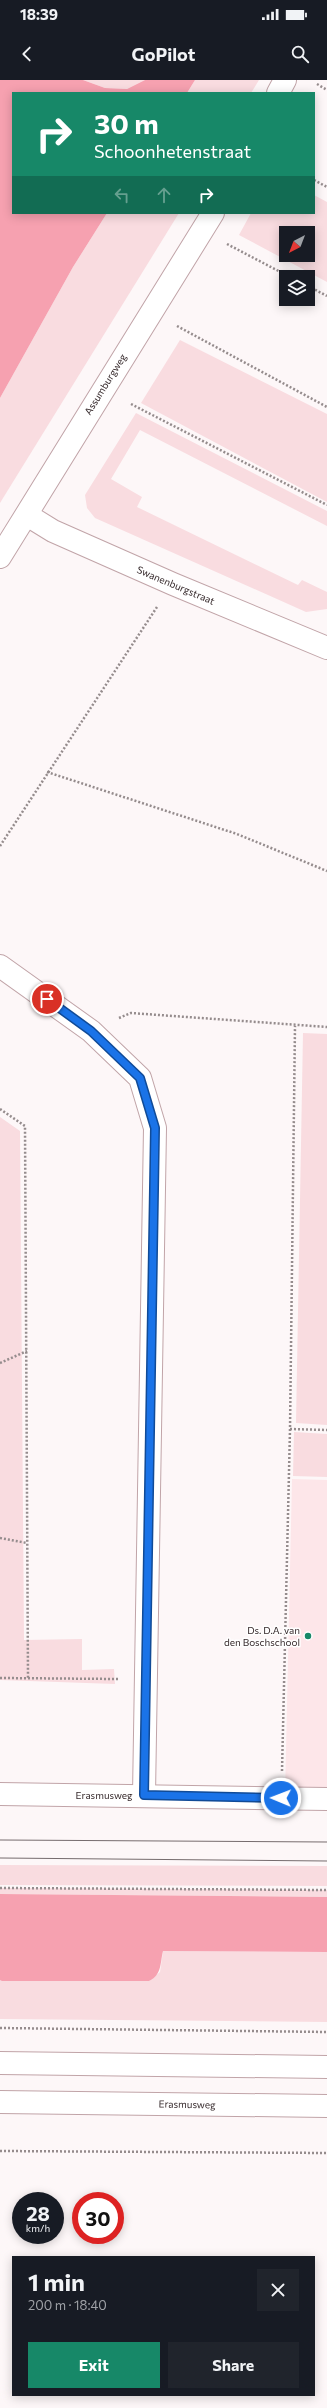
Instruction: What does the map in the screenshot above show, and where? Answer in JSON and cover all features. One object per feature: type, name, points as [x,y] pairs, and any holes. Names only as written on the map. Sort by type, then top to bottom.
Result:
[{"type":"street","points":[[279,92],[285,80]]},
{"type":"street","name":"Assumburgweg","points":[[0,557],[28,515],[100,392],[212,214]]},
{"type":"street","name":"Swanenburgstraat","points":[[28,515],[53,531],[173,584],[327,648]]},
{"type":"street","points":[[0,966],[91,1031],[140,1078],[155,1128],[144,1795]]},
{"type":"street","name":"Erasmusweg","points":[[0,1794],[144,1795],[327,1799]]},
{"type":"street","points":[[0,2063],[327,2067]]},
{"type":"street","name":"Erasmusweg","points":[[0,2102],[327,2106]]},
{"type":"path","points":[[317,84],[327,90]]},
{"type":"path","points":[[315,181],[327,188]]},
{"type":"path","points":[[226,243],[279,271]]},
{"type":"path","points":[[315,290],[327,296]]},
{"type":"path","points":[[177,326],[327,407]]},
{"type":"path","points":[[130,404],[327,505]]},
{"type":"path","points":[[0,846],[47,772],[173,584]]},
{"type":"path","points":[[47,772],[237,834],[327,871]]},
{"type":"path","points":[[91,1031],[131,1013],[295,1026],[327,1027]]},
{"type":"path","points":[[281,1798],[290,1429],[295,1026]]},
{"type":"path","points":[[0,1109],[25,1126],[28,1678]]},
{"type":"path","points":[[0,1362],[26,1351]]},
{"type":"path","points":[[290,1429],[327,1430]]},
{"type":"path","points":[[0,1538],[28,1543]]},
{"type":"path","points":[[0,1678],[145,1679]]},
{"type":"path","points":[[0,1888],[327,1890]]},
{"type":"path","points":[[0,2028],[327,2032]]},
{"type":"path","points":[[0,2151],[327,2153]]},
{"type":"shaded area","points":[[0,80],[83,80],[105,88],[127,89],[145,80],[195,80],[188,92],[12,92],[12,214],[106,214],[73,267],[0,398]]},
{"type":"shaded area","points":[[83,80],[145,80],[127,89],[105,88]]},
{"type":"shaded area","points":[[195,80],[259,80],[252,92],[188,92]]},
{"type":"shaded area","points":[[315,196],[327,202],[327,282],[315,276],[315,270],[305,270],[290,262],[315,262],[315,226],[279,226],[279,256],[239,235],[250,214],[315,214]]},
{"type":"shaded area","points":[[106,214],[178,214],[0,503],[0,398],[73,267]]},
{"type":"shaded area","points":[[180,340],[327,414],[327,502],[141,403]]},
{"type":"shaded area","points":[[136,413],[327,511],[327,526],[140,430],[111,479],[142,497],[137,507],[298,585],[302,580],[327,592],[327,609],[306,612],[95,518],[87,508],[85,495]]},
{"type":"shaded area","points":[[303,1033],[327,1034],[327,1425],[296,1423]]},
{"type":"shaded area","points":[[0,1117],[20,1131],[24,1640],[82,1639],[82,1670],[114,1669],[115,1684],[0,1680]]},
{"type":"shaded area","points":[[294,1432],[327,1434],[327,1477],[293,1476]]},
{"type":"shaded area","name":"Ds. D.A. van den Boschschool","points":[[292,1479],[327,1480],[327,1792],[285,1795]]},
{"type":"shaded area","points":[[0,1865],[327,1866],[327,1886],[0,1885]]},
{"type":"shaded area","points":[[0,1888],[327,1890],[327,1897],[0,1894]]},
{"type":"shaded area","points":[[0,1894],[327,1897],[327,1952],[163,1951],[158,1972],[149,1981],[2,1981],[0,1980]]},
{"type":"shaded area","points":[[163,1951],[327,1952],[327,2022],[0,2019],[0,1980],[149,1981],[160,1972]]},
{"type":"tram line","points":[[0,1840],[327,1842]]},
{"type":"tram line","points":[[0,1858],[327,1861]]},
{"type":"place","name":"Ds. D.A. van den Boschschool","points":[[308,1636]]},
{"type":"route","points":[[47,999],[91,1031],[140,1078],[155,1128],[144,1795],[281,1798]]}]
